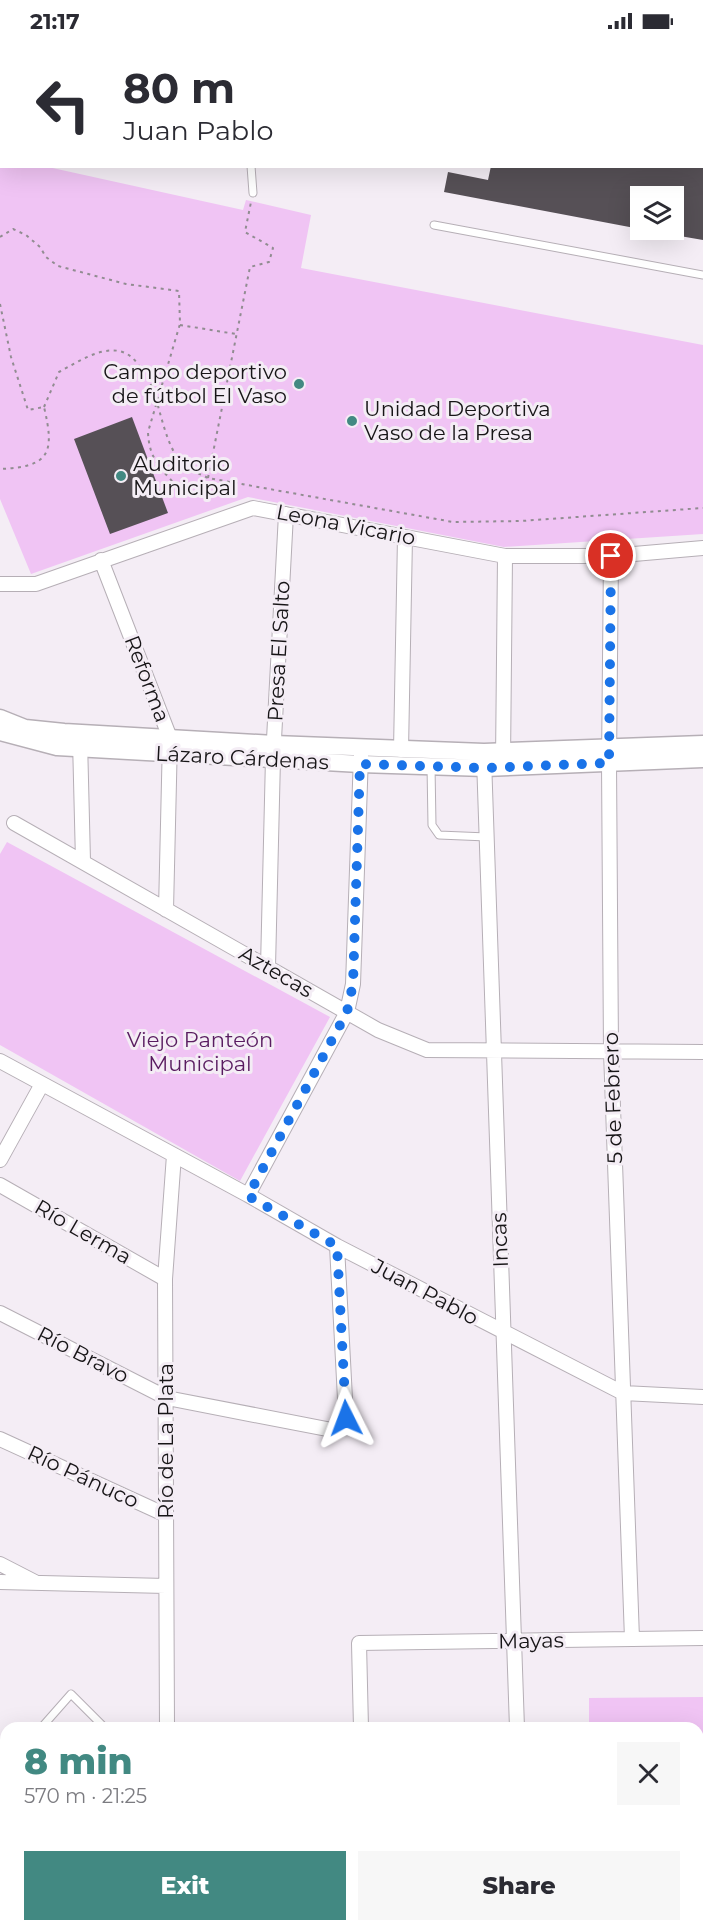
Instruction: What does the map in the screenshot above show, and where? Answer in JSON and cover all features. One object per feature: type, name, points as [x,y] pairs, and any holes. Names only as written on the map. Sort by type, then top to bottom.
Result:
[{"type":"street","name":"Leona Vicario","points":[[0,585],[36,584],[253,508],[505,556],[611,556],[703,548]]},
{"type":"street","name":"Presa El Salto","points":[[268,968],[274,751],[286,513]]},
{"type":"street","points":[[401,750],[405,537]]},
{"type":"street","points":[[503,759],[505,556]]},
{"type":"street","name":"5 de Febrero","points":[[611,556],[609,755],[611,1051],[632,1639]]},
{"type":"street","name":"Reforma","points":[[101,560],[169,746],[166,910]]},
{"type":"street","name":"Lázaro Cárdenas","points":[[0,718],[25,728],[80,741],[361,756],[431,766],[484,760],[609,755],[703,744]]},
{"type":"street","name":"Lázaro Cárdenas","points":[[0,732],[57,747],[80,741]]},
{"type":"street","points":[[80,741],[83,861]]},
{"type":"street","name":"Lázaro Cárdenas","points":[[361,756],[401,750],[484,760]]},
{"type":"street","name":"Lázaro Cárdenas","points":[[609,755],[703,759]]},
{"type":"street","points":[[248,1196],[347,1012],[353,984],[361,756]]},
{"type":"street","name":"Incas","points":[[484,760],[516,1722]]},
{"type":"street","name":"Aztecas","points":[[14,823],[378,1030],[427,1050],[703,1052]]},
{"type":"street","name":"Juan Pablo","points":[[0,1061],[337,1246],[623,1393],[703,1397]]},
{"type":"street","points":[[0,1160],[42,1084]]},
{"type":"street","name":"Río de La Plata","points":[[167,1722],[165,1279],[174,1155]]},
{"type":"street","name":"Río Lerma","points":[[0,1185],[165,1279]]},
{"type":"street","name":"Río Bravo","points":[[0,1312],[166,1398],[332,1430],[342,1428],[346,1418],[337,1246]]},
{"type":"street","name":"Río Pánuco","points":[[0,1439],[166,1515]]},
{"type":"street","points":[[0,1563],[39,1584]]},
{"type":"street","points":[[0,1582],[166,1586]]},
{"type":"street","name":"Mayas","points":[[361,1722],[359,1643],[703,1638]]},
{"type":"lane","points":[[251,168],[253,193]]},
{"type":"lane","points":[[434,225],[703,274]]},
{"type":"lane","points":[[431,766],[432,825],[439,835],[487,837]]},
{"type":"lane","points":[[45,1722],[71,1694],[99,1722]]},
{"type":"path","points":[[208,478],[250,267],[268,262],[273,248],[245,232],[253,193]]},
{"type":"path","points":[[0,237],[12,229],[26,235],[40,247],[46,257],[58,266],[126,284],[179,291],[180,324],[148,432],[148,447],[153,459],[182,492]]},
{"type":"path","points":[[0,304],[11,357],[28,410],[44,407]]},
{"type":"path","points":[[180,324],[236,334]]},
{"type":"path","points":[[0,470],[37,464],[47,454],[49,441],[44,407],[58,372],[102,351],[117,349],[126,352],[137,362],[153,387],[163,428],[183,465],[208,478],[453,522],[521,521],[703,508]]},
{"type":"green space","name":"Unidad Deportiva Vaso de la Presa","points":[[0,168],[53,168],[243,210],[246,200],[311,215],[301,268],[703,345],[703,534],[504,547],[248,497],[31,574],[0,499]]},
{"type":"green space","name":"Viejo Panteón Municipal","points":[[7,842],[330,1017],[240,1181],[0,1045],[0,854]]},
{"type":"green space","points":[[703,1697],[703,1722],[589,1722],[589,1698]]},
{"type":"building","points":[[491,168],[703,168],[703,240],[684,237],[684,186],[630,186],[630,227],[444,192],[448,172],[488,180]]},
{"type":"building","name":"Auditorio Municipal","points":[[132,417],[168,513],[110,534],[74,439]]},
{"type":"place","name":"Campo deportivo de fútbol El Vaso","points":[[299,384]]},
{"type":"place","name":"Unidad Deportiva Vaso de la Presa","points":[[352,421]]},
{"type":"place","name":"Auditorio Municipal","points":[[121,476]]},
{"type":"route","points":[[346,1418],[337,1246],[248,1196],[347,1012],[353,984],[360,764],[485,768],[609,763],[611,556]]}]
